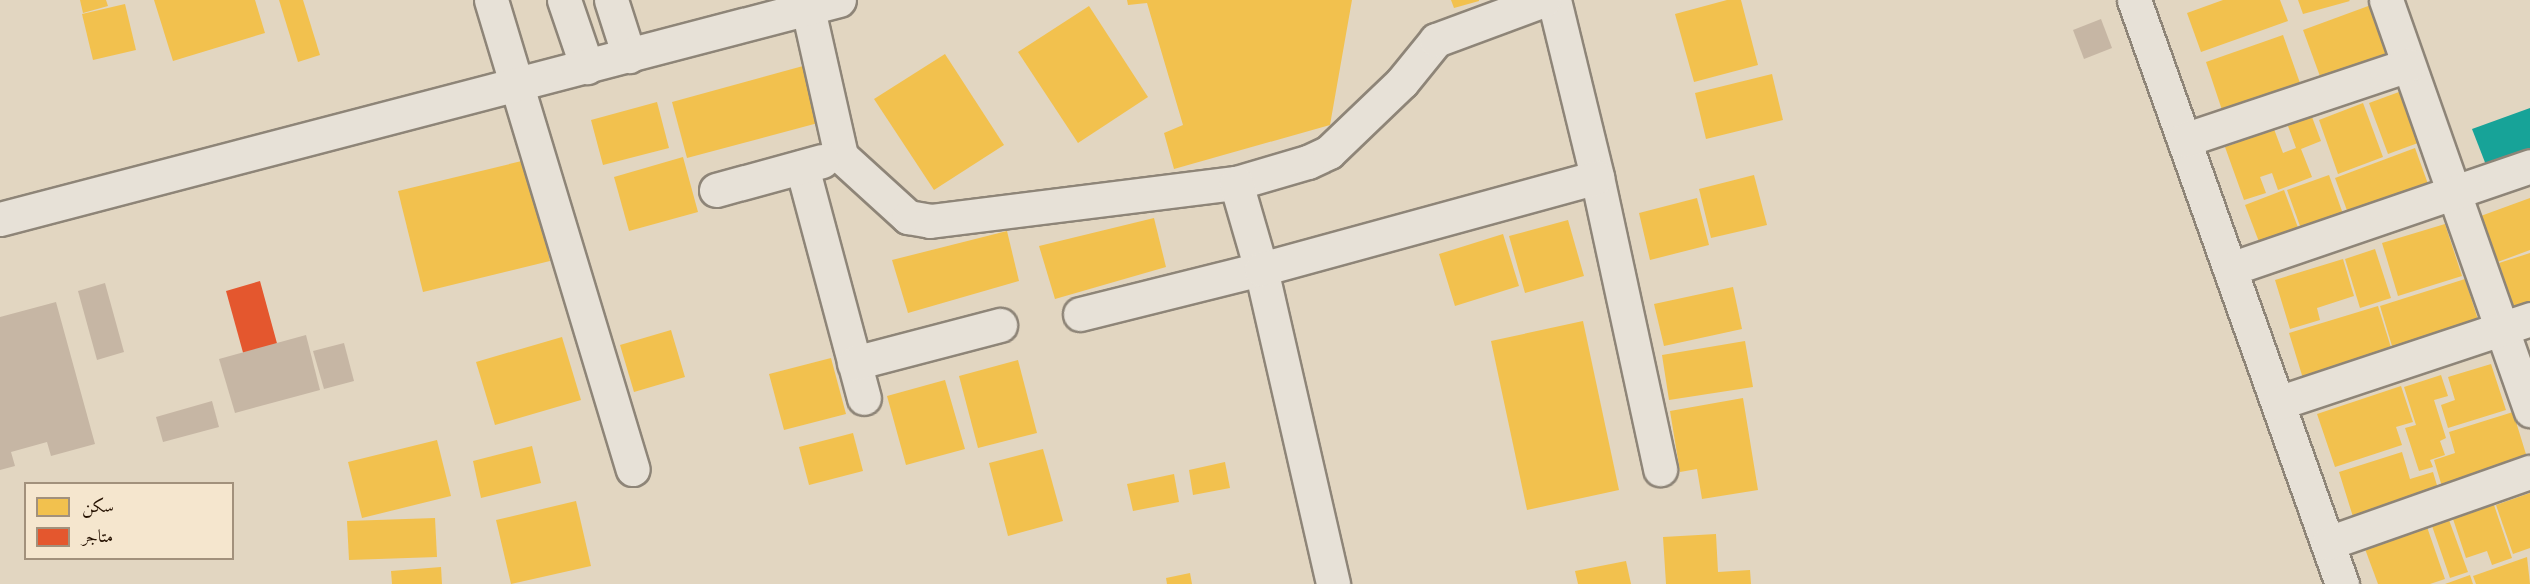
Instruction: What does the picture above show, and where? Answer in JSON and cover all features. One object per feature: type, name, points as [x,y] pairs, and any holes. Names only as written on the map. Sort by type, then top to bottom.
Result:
[{"type":"street","points":[[491,0],[633,469]]},
{"type":"street","points":[[564,0],[586,67]]},
{"type":"street","points":[[611,0],[629,56]]},
{"type":"street","points":[[0,219],[840,0]]},
{"type":"street","points":[[808,9],[841,156],[908,217],[930,221],[1236,183],[1308,162],[1329,152],[1402,82],[1436,40],[1544,0]]},
{"type":"street","points":[[1554,0],[1597,177],[1660,469]]},
{"type":"street","points":[[2386,0],[2454,192],[2516,324],[2530,410]]},
{"type":"street","points":[[2145,3],[2184,140],[2342,584]]},
{"type":"street","points":[[2184,140],[2408,65]]},
{"type":"street","points":[[716,190],[841,156]]},
{"type":"street","points":[[2230,269],[2530,166]]},
{"type":"street","points":[[802,167],[864,398]]},
{"type":"street","points":[[1080,314],[1261,269],[1597,177]]},
{"type":"street","points":[[1236,183],[1261,269],[1334,584]]},
{"type":"street","points":[[2277,403],[2516,324]]},
{"type":"street","points":[[854,363],[1000,325]]},
{"type":"street","points":[[2328,543],[2530,472]]},
{"type":"building: سكن","points":[[80,0],[106,0],[108,6],[83,13]]},
{"type":"building: سكن","points":[[154,0],[255,0],[265,33],[173,61]]},
{"type":"building: سكن","points":[[279,0],[303,0],[320,55],[298,62]]},
{"type":"building: سكن","points":[[1127,0],[1352,0],[1330,125],[1174,169],[1164,133],[1183,125],[1147,3],[1128,5]]},
{"type":"building: سكن","points":[[1451,0],[1479,0],[1479,1],[1454,8]]},
{"type":"building: سكن","points":[[1727,0],[1741,0],[1758,65],[1694,82],[1675,14]]},
{"type":"building: سكن","points":[[2223,0],[2280,0],[2288,21],[2201,52],[2187,13]]},
{"type":"building: سكن","points":[[2298,0],[2349,0],[2350,1],[2303,14]]},
{"type":"building: سكن","points":[[125,4],[136,50],[93,60],[82,14]]},
{"type":"building: سكن","points":[[2371,5],[2389,55],[2321,79],[2303,30]]},
{"type":"building: سكن","points":[[1089,6],[1148,97],[1078,143],[1018,52]]},
{"type":"building: سكن","points":[[2283,35],[2300,83],[2222,110],[2206,62]]},
{"type":"building: سكن","points":[[945,54],[1004,145],[934,190],[874,99]]},
{"type":"building: سكن","points":[[803,66],[818,123],[687,158],[672,102]]},
{"type":"building: سكن","points":[[1772,74],[1783,120],[1706,139],[1695,93]]},
{"type":"building: سكن","points":[[2399,92],[2418,143],[2388,154],[2369,103]]},
{"type":"building: سكن","points":[[657,102],[669,148],[603,165],[591,120]]},
{"type":"building: سكن","points":[[2363,103],[2383,157],[2338,174],[2319,120]]},
{"type":"building: سكن","points":[[2312,117],[2321,141],[2301,149],[2312,177],[2278,190],[2272,173],[2260,177],[2266,193],[2244,200],[2225,147],[2274,129],[2283,153],[2296,148],[2288,126]]},
{"type":"building: سكن","points":[[2415,148],[2432,195],[2352,224],[2335,178]]},
{"type":"building: سكن","points":[[683,157],[698,212],[629,231],[614,177]]},
{"type":"building: سكن","points":[[526,160],[550,261],[423,292],[398,191]]},
{"type":"building: سكن","points":[[1754,175],[1767,225],[1711,238],[1699,189]]},
{"type":"building: سكن","points":[[2329,175],[2347,225],[2305,240],[2287,190]]},
{"type":"building: سكن","points":[[2284,190],[2303,241],[2264,255],[2245,205]]},
{"type":"building: سكن","points":[[1697,198],[1709,245],[1650,260],[1639,213]]},
{"type":"building: سكن","points":[[2530,198],[2530,250],[2495,263],[2478,217]]},
{"type":"building: سكن","points":[[1154,218],[1166,267],[1055,299],[1039,246]]},
{"type":"building: سكن","points":[[1568,220],[1584,276],[1525,293],[1509,236]]},
{"type":"building: سكن","points":[[2445,224],[2462,276],[2398,296],[2382,243]]},
{"type":"building: سكن","points":[[1007,231],[1019,281],[908,313],[892,260]]},
{"type":"building: سكن","points":[[1503,234],[1519,286],[1455,306],[1439,254]]},
{"type":"building: سكن","points":[[2375,249],[2391,298],[2360,308],[2345,259]]},
{"type":"building: سكن","points":[[2530,253],[2530,311],[2516,315],[2499,263]]},
{"type":"building: سكن","points":[[2343,259],[2354,296],[2317,308],[2320,320],[2290,329],[2275,280]]},
{"type":"building: سكن","points":[[2465,279],[2481,329],[2395,356],[2380,306]]},
{"type":"building: سكن","points":[[1733,287],[1742,329],[1664,346],[1654,304]]},
{"type":"building: سكن","points":[[2378,306],[2394,357],[2305,385],[2289,333]]},
{"type":"building: سكن","points":[[1583,321],[1619,490],[1527,510],[1491,341]]},
{"type":"building: سكن","points":[[671,330],[685,377],[634,392],[620,345]]},
{"type":"building: سكن","points":[[562,337],[581,400],[495,425],[476,362]]},
{"type":"building: سكن","points":[[1745,341],[1753,387],[1669,400],[1662,355]]},
{"type":"building: سكن","points":[[831,358],[846,414],[784,430],[769,374]]},
{"type":"building: سكن","points":[[1018,360],[1037,433],[978,448],[959,376]]},
{"type":"building: سكن","points":[[2491,364],[2506,410],[2448,428],[2441,405],[2455,400],[2448,377]]},
{"type":"building: سكن","points":[[2441,375],[2448,396],[2434,400],[2446,438],[2440,441],[2445,455],[2430,460],[2433,467],[2419,471],[2405,428],[2416,425],[2404,387]]},
{"type":"building: سكن","points":[[945,380],[965,449],[906,465],[887,396]]},
{"type":"building: سكن","points":[[2401,386],[2413,422],[2396,427],[2402,445],[2335,467],[2317,414]]},
{"type":"building: سكن","points":[[1743,398],[1758,490],[1702,499],[1697,469],[1680,472],[1670,411]]},
{"type":"building: سكن","points":[[2513,412],[2529,464],[2443,490],[2434,460],[2455,453],[2449,432]]},
{"type":"building: سكن","points":[[853,433],[863,471],[809,485],[799,447]]},
{"type":"building: سكن","points":[[437,440],[451,496],[362,518],[348,462]]},
{"type":"building: سكن","points":[[532,446],[541,483],[481,498],[473,461]]},
{"type":"building: سكن","points":[[1043,449],[1063,521],[1008,536],[989,463]]},
{"type":"building: سكن","points":[[2402,452],[2410,479],[2433,472],[2439,492],[2354,520],[2339,472]]},
{"type":"building: سكن","points":[[1225,462],[1230,488],[1193,495],[1189,470]]},
{"type":"building: سكن","points":[[1174,474],[1179,502],[1133,511],[1127,484]]},
{"type":"building: سكن","points":[[2530,493],[2530,548],[2513,554],[2496,505]]},
{"type":"building: سكن","points":[[576,501],[591,566],[511,584],[496,520]]},
{"type":"building: سكن","points":[[2494,505],[2512,558],[2492,565],[2487,551],[2466,558],[2453,519]]},
{"type":"building: سكن","points":[[435,518],[437,557],[349,560],[347,521]]},
{"type":"building: سكن","points":[[2449,520],[2468,572],[2450,578],[2432,526]]},
{"type":"building: سكن","points":[[2427,527],[2445,579],[2430,584],[2378,584],[2365,549]]},
{"type":"building: سكن","points":[[1716,534],[1718,572],[1750,570],[1751,584],[1666,584],[1663,537]]},
{"type":"building: سكن","points":[[2527,557],[2530,584],[2476,584],[2473,576]]},
{"type":"building: سكن","points":[[1626,561],[1631,584],[1578,584],[1575,571]]},
{"type":"building: سكن","points":[[441,567],[442,584],[392,584],[391,571]]},
{"type":"building: سكن","points":[[1190,573],[1192,584],[1167,584],[1166,578]]},
{"type":"building: سكن","points":[[2470,575],[2473,584],[2445,584]]},
{"type":"building: متاجر","points":[[260,281],[281,358],[247,367],[226,291]]},
{"type":"building: مرافق عامة","points":[[2530,108],[2530,148],[2486,165],[2472,129]]},
{"type":"building: أخرى","points":[[2101,19],[2112,48],[2084,59],[2073,30]]},
{"type":"building: أخرى","points":[[105,283],[124,352],[97,360],[78,291]]},
{"type":"building: أخرى","points":[[56,302],[95,444],[51,456],[47,442],[11,452],[15,466],[0,470],[0,317]]},
{"type":"building: أخرى","points":[[306,335],[320,390],[235,413],[219,359]]},
{"type":"building: أخرى","points":[[344,343],[354,381],[324,389],[313,351]]},
{"type":"building: أخرى","points":[[212,401],[219,427],[163,442],[156,417]]}]
